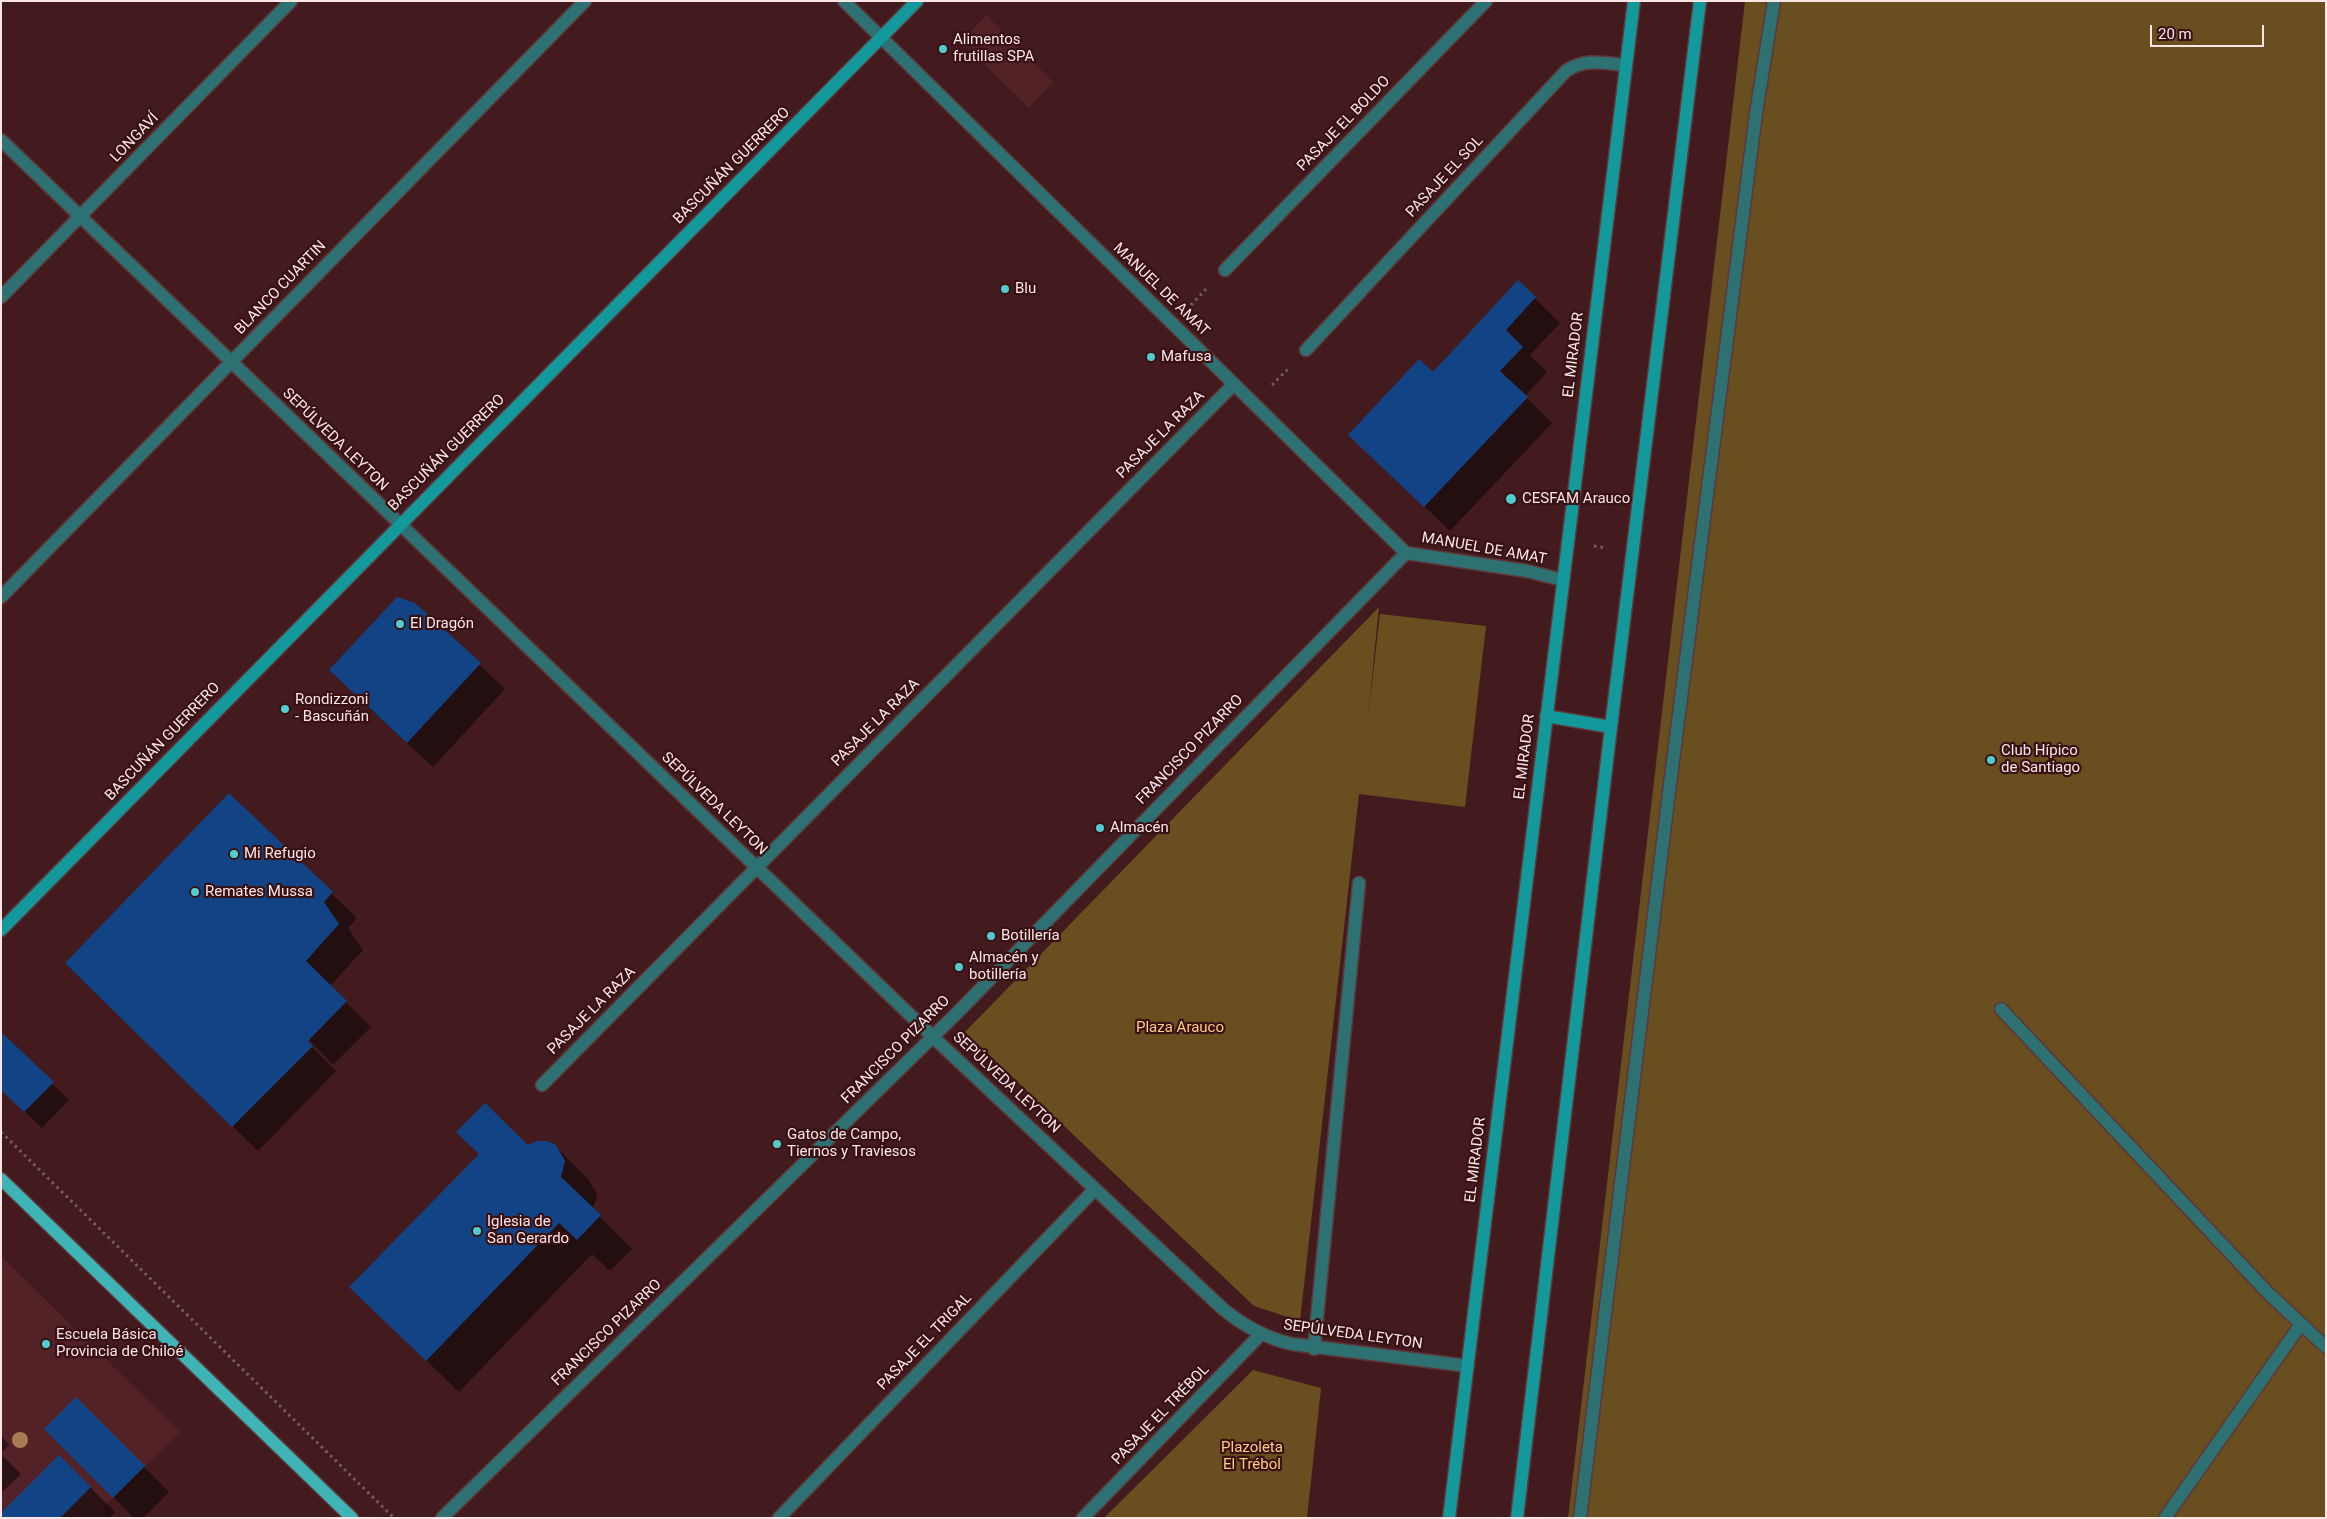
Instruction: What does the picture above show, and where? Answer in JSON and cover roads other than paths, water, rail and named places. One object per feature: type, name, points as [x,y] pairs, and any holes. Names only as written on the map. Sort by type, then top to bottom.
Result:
[{"type":"main road","name":"BASCUÑÁN GUERRERO","points":[[1,930],[399,524],[918,1]]},
{"type":"main road","name":"EL MIRADOR","points":[[1450,1518],[1634,1]]},
{"type":"main road","points":[[1517,1518],[1700,1]]},
{"type":"main road","points":[[1546,716],[1611,727]]},
{"type":"main road","points":[[1,1179],[352,1518]]},
{"type":"street","name":"LONGAVÍ","points":[[1,296],[291,1]]},
{"type":"street","name":"BLANCO CUARTIN","points":[[1,597],[585,1]]},
{"type":"street","name":"MANUEL DE AMAT","points":[[844,1],[1406,553],[1527,570],[1563,580]]},
{"type":"street","name":"PASAJE EL BOLDO","points":[[1225,270],[1486,1]]},
{"type":"street","points":[[1580,1518],[1673,763],[1756,114],[1774,1]]},
{"type":"street","name":"PASAJE EL SOL","points":[[1306,350],[1566,71],[1576,64],[1586,62],[1626,64]]},
{"type":"street","name":"SEPÚLVEDA LEYTON","points":[[1,140],[933,1037],[1223,1309],[1243,1325],[1277,1341],[1314,1348],[1468,1366]]},
{"type":"street","name":"PASAJE LA RAZA","points":[[542,1085],[1234,384]]},
{"type":"street","name":"FRANCISCO PIZARRO","points":[[442,1518],[933,1037],[1406,553]]},
{"type":"street","points":[[1314,1348],[1359,883]]},
{"type":"street","points":[[2002,1009],[2268,1293],[2326,1347]]},
{"type":"street","name":"PASAJE EL TRIGAL","points":[[779,1518],[1095,1188]]},
{"type":"street","points":[[2165,1518],[2301,1324]]},
{"type":"street","name":"PASAJE EL TRÉBOL","points":[[1083,1518],[1261,1334]]},
{"type":"place","name":"Alimentos frutillas SPA","points":[[943,49]]},
{"type":"place","name":"Blu","points":[[1005,289]]},
{"type":"place","name":"Mafusa","points":[[1151,357]]},
{"type":"place","name":"CESFAM Arauco","points":[[1511,499]]},
{"type":"place","name":"El Dragón","points":[[400,624]]},
{"type":"place","name":"Rondizzoni - Bascuñán","points":[[285,709]]},
{"type":"place","name":"Club Hípico de Santiago","points":[[1991,760]]},
{"type":"place","name":"Almacén","points":[[1100,828]]},
{"type":"place","name":"Mi Refugio","points":[[234,854]]},
{"type":"place","name":"Remates Mussa","points":[[195,892]]},
{"type":"place","name":"Botillería","points":[[991,936]]},
{"type":"place","name":"Almacén y botillería","points":[[959,967]]},
{"type":"place","name":"Gatos de Campo, Tiernos y Traviesos","points":[[777,1144]]},
{"type":"place","name":"Iglesia de San Gerardo","points":[[477,1231]]},
{"type":"place","name":"Escuela Básica Provincia de Chiloé","points":[[46,1344]]},
{"type":"park label","name":"Plaza Arauco","points":[[1180,1028]]},
{"type":"park label","name":"Plazoleta El Trébol","points":[[1252,1456]]}]
